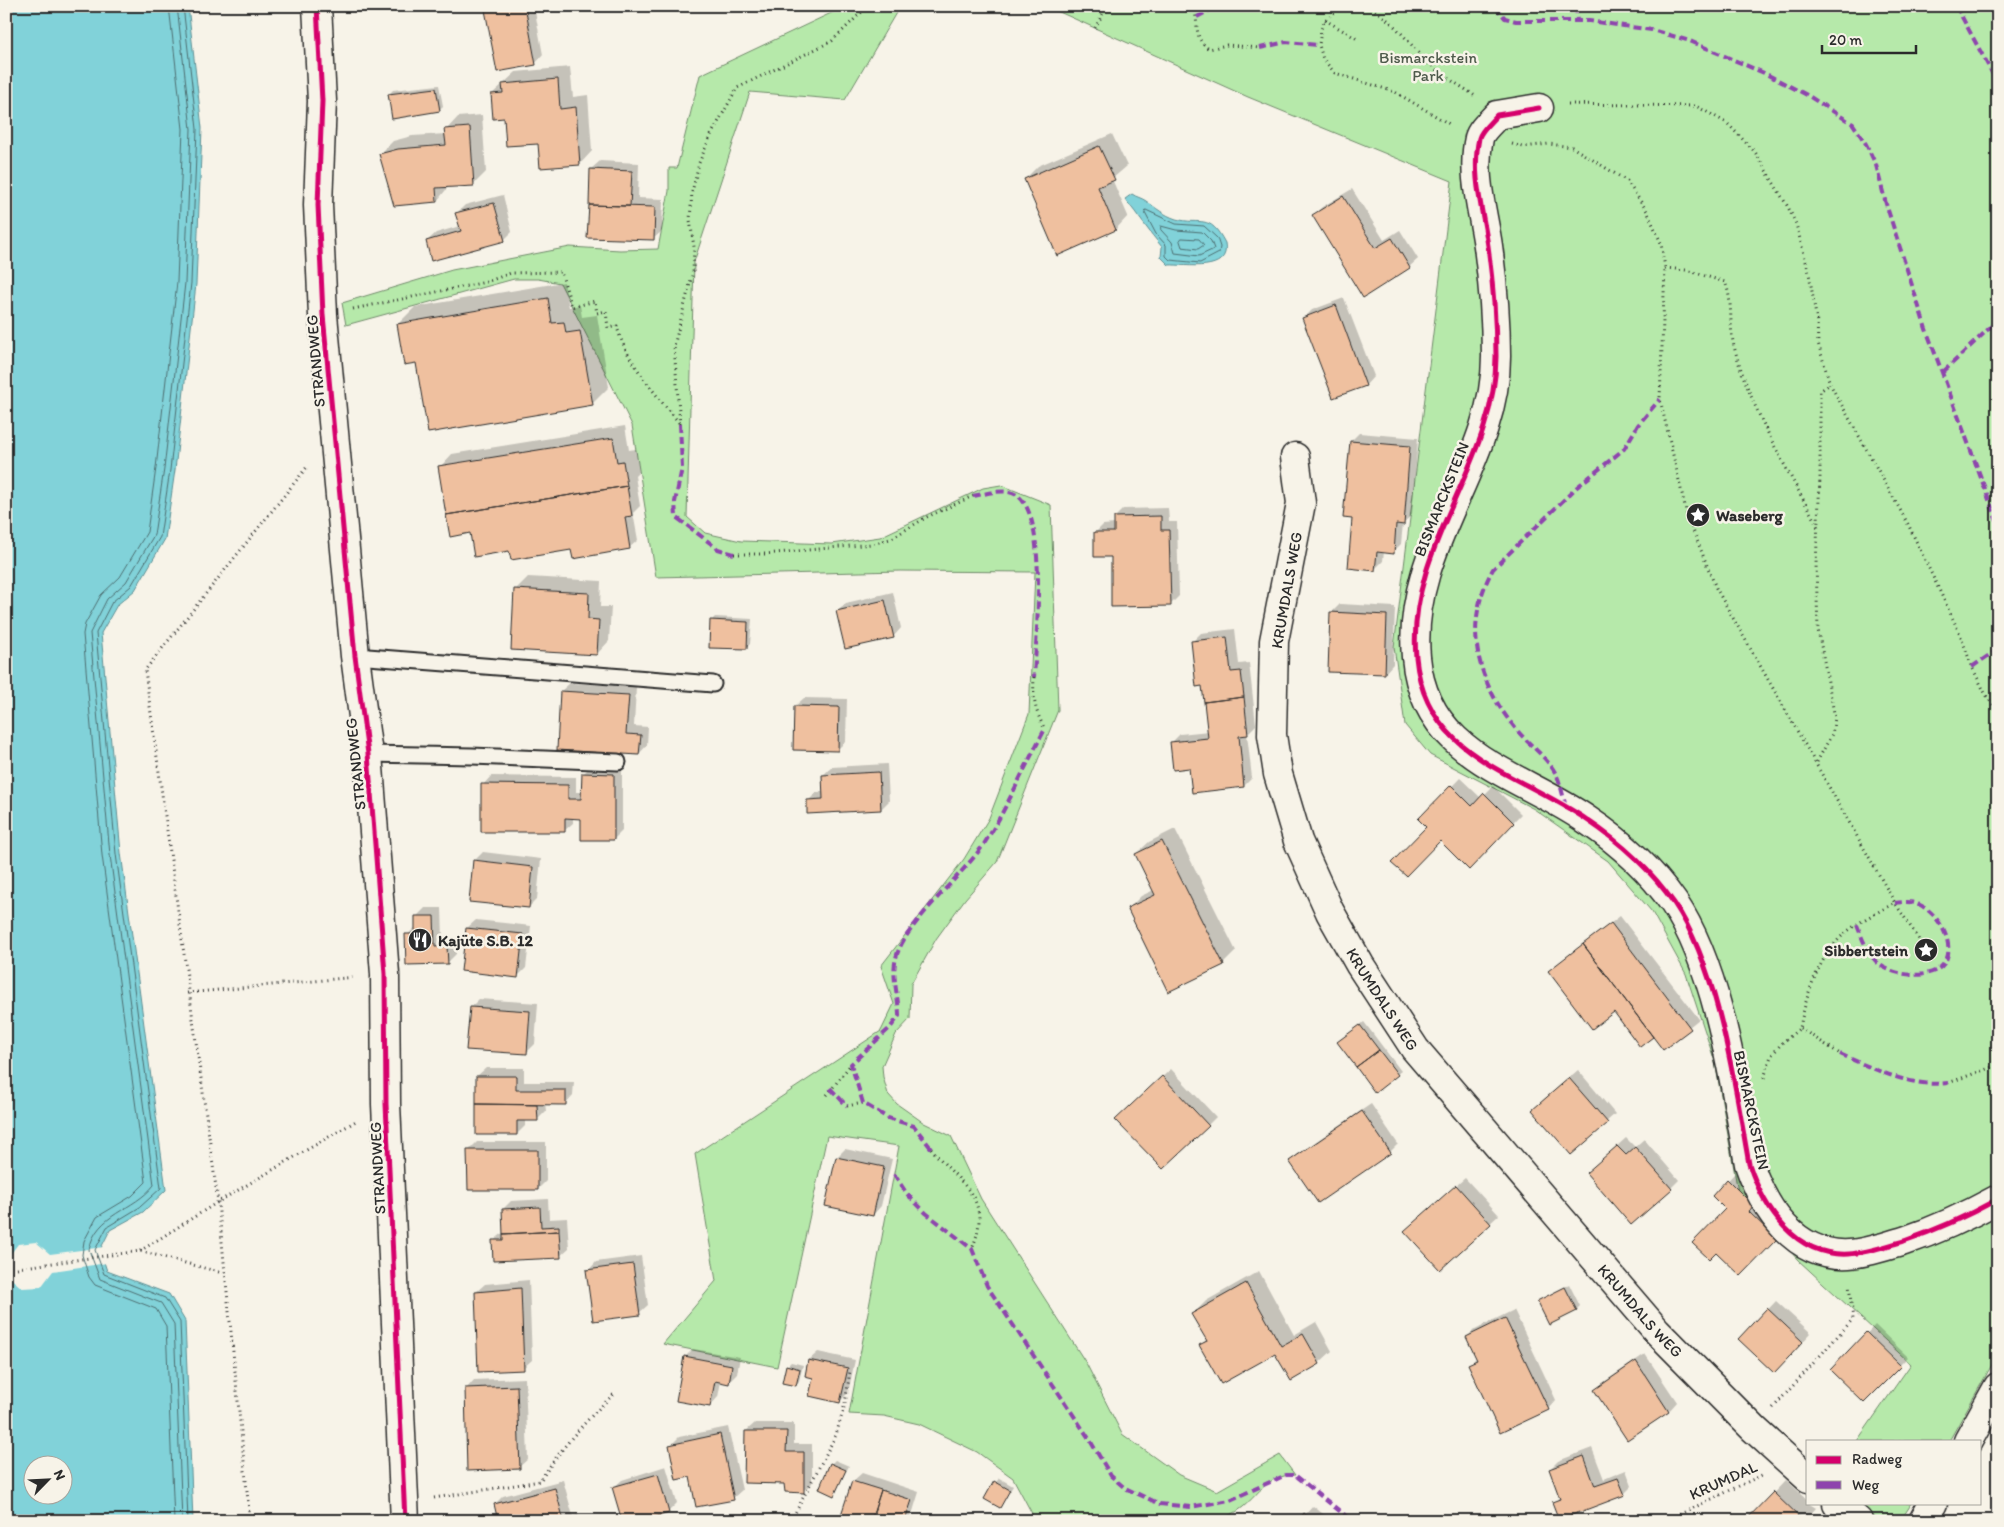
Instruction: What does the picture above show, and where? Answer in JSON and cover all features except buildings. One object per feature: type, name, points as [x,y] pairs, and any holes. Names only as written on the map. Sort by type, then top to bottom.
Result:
[{"type":"street","name":"STRANDWEG","points":[[317,6],[322,101],[318,205],[323,315],[355,656],[368,754],[385,974],[386,1104],[405,1512]]},
{"type":"street","points":[[1480,135],[1497,114],[1539,108]]},
{"type":"street","name":"BISMARCKSTEIN","points":[[1480,135],[1476,175],[1494,291],[1496,372],[1493,398],[1471,459],[1438,534],[1418,597],[1416,634],[1420,678],[1425,697],[1447,732],[1461,745],[1488,766],[1586,819],[1622,846],[1651,875],[1673,902],[1690,930],[1706,973],[1737,1097],[1749,1164],[1761,1196],[1787,1232],[1822,1251],[1846,1254],[1874,1250],[1933,1231],[1998,1199]]},
{"type":"street","name":"KRUMDALS WEG","points":[[1296,457],[1301,503],[1274,641],[1272,734],[1278,774],[1298,841],[1330,912],[1360,965],[1415,1049],[1657,1331],[1754,1429],[1799,1470]]},
{"type":"street","points":[[1969,1440],[1998,1387]]},
{"type":"street","points":[[1838,1504],[1858,1521]]},
{"type":"street","points":[[1923,1521],[1932,1504]]},
{"type":"lane","points":[[355,656],[713,684]]},
{"type":"lane","points":[[368,754],[618,762]]},
{"type":"path","points":[[323,315],[486,282],[511,273],[561,272],[572,307],[596,301],[597,313],[606,311],[608,328],[617,326],[620,340],[648,383],[680,424],[674,346],[693,272],[694,247],[690,220],[692,192],[699,163],[710,137],[737,88],[832,41],[868,6]]},
{"type":"path","points":[[1095,28],[1106,6]]},
{"type":"path","points":[[1193,6],[1198,17],[1197,35],[1202,44],[1209,49],[1227,45],[1260,48]]},
{"type":"path","points":[[1342,6],[1325,20],[1321,29],[1319,44],[1323,59],[1336,73],[1395,92],[1455,128],[1523,147],[1549,144],[1572,147],[1627,182],[1647,211],[1661,243],[1665,268],[1660,399],[1688,515],[1716,588],[1896,903],[1926,950]]},
{"type":"path","points":[[1366,6],[1378,12],[1394,26],[1429,64],[1497,114]]},
{"type":"path","points":[[1325,20],[1359,40]]},
{"type":"path","points":[[1539,108],[1586,103],[1696,106],[1727,124],[1755,152],[1765,166],[1796,224],[1809,272],[1817,322],[1818,343],[1830,384],[1908,524],[1960,634],[1972,667],[1986,695],[1998,712]]},
{"type":"path","points":[[1665,268],[1686,270],[1725,282],[1731,301],[1732,335],[1738,358],[1757,407],[1818,527]]},
{"type":"path","points":[[1817,762],[1832,734],[1834,718],[1818,630],[1816,564],[1820,478],[1820,391],[1830,384]]},
{"type":"path","points":[[250,1521],[223,1273],[218,1202],[145,670],[334,433]]},
{"type":"path","points":[[734,554],[765,554],[872,544],[890,539],[927,517],[973,496]]},
{"type":"path","points":[[1034,676],[1033,700],[1036,714],[1045,728]]},
{"type":"path","points":[[1737,1097],[1749,1095],[1762,1085],[1771,1056],[1782,1043],[1800,1028],[1804,1006],[1817,972],[1836,944],[1847,931],[1896,903]]},
{"type":"path","points":[[188,993],[385,974]]},
{"type":"path","points":[[1800,1028],[1840,1054]]},
{"type":"path","points":[[827,1094],[851,1064]]},
{"type":"path","points":[[1948,1083],[1998,1065]]},
{"type":"path","points":[[847,1106],[863,1103]]},
{"type":"path","points":[[17,1268],[140,1250],[386,1104]]},
{"type":"path","points":[[931,1148],[975,1198],[981,1219],[972,1249]]},
{"type":"path","points":[[140,1250],[223,1273]]},
{"type":"path","points":[[1754,1429],[1853,1319],[1846,1254]]},
{"type":"path","points":[[791,1521],[836,1435],[845,1404],[850,1371]]},
{"type":"path","points":[[405,1512],[540,1481],[559,1451],[586,1420],[614,1394]]},
{"type":"path","points":[[737,1521],[756,1519],[775,1521]]},
{"type":"green space","points":[[846,6],[900,6],[845,100],[750,92],[694,262],[687,517],[705,533],[741,541],[832,544],[880,537],[983,488],[1001,485],[1051,505],[1058,710],[997,862],[965,899],[936,939],[911,984],[910,1019],[896,1034],[882,1066],[883,1077],[888,1094],[897,1104],[924,1123],[951,1136],[981,1199],[1086,1363],[1122,1434],[1179,1475],[1217,1491],[1280,1455],[1295,1475],[1271,1481],[1240,1509],[1218,1521],[1036,1521],[1013,1478],[977,1452],[919,1424],[884,1416],[849,1414],[899,1146],[827,1136],[777,1367],[663,1344],[716,1281],[695,1154],[881,1031],[894,1004],[881,966],[964,859],[989,818],[1029,714],[1035,572],[900,571],[656,577],[632,425],[560,283],[538,279],[514,279],[346,325],[342,303],[452,270],[570,247],[620,250],[658,249],[669,191],[669,168],[677,168],[700,75]]},
{"type":"green space","name":"Bismarckstein Park","points":[[1046,6],[1998,6],[1998,1354],[1950,1440],[1858,1440],[1911,1364],[1798,1260],[1738,1192],[1715,1062],[1686,974],[1652,912],[1608,861],[1534,809],[1430,755],[1405,725],[1394,647],[1452,181],[1248,97]]},
{"type":"green space","points":[[1859,1504],[1911,1504],[1902,1518],[1894,1520],[1877,1519]]},
{"type":"water","points":[[6,6],[188,6],[202,128],[196,284],[175,470],[165,539],[135,590],[117,605],[101,633],[121,853],[166,1190],[143,1212],[110,1230],[100,1250],[107,1271],[169,1294],[185,1321],[193,1521],[6,1521]]},
{"type":"water","points":[[1132,194],[1176,219],[1204,222],[1214,227],[1225,243],[1225,253],[1221,259],[1205,265],[1169,265],[1161,257],[1162,247],[1125,199]]},
{"type":"pier","points":[[36,1242],[50,1254],[104,1247],[103,1250],[107,1263],[53,1271],[41,1287],[22,1288],[8,1276],[6,1260],[18,1244]]},
{"type":"marked path","points":[[1197,17],[1218,6]]},
{"type":"marked path","points":[[1495,6],[1505,18],[1516,21],[1589,21],[1652,30],[1690,41],[1764,73],[1807,95],[1853,124],[1866,144],[1876,165],[1886,204],[1926,329],[1998,524]]},
{"type":"marked path","points":[[1576,6],[1577,21]]},
{"type":"marked path","points":[[1956,6],[1998,84]]},
{"type":"marked path","points":[[1260,48],[1286,42],[1319,45]]},
{"type":"marked path","points":[[1943,372],[1998,320]]},
{"type":"marked path","points":[[1566,807],[1556,774],[1516,729],[1502,711],[1491,692],[1478,652],[1476,632],[1478,611],[1483,590],[1493,569],[1577,487],[1624,449],[1638,425],[1660,399]]},
{"type":"marked path","points":[[680,424],[682,468],[675,502],[676,517],[718,549],[734,554]]},
{"type":"marked path","points":[[973,496],[996,492],[1013,493],[1018,496],[1027,509],[1033,528],[1037,553],[1038,610],[1034,677]]},
{"type":"marked path","points":[[1972,667],[1998,649]]},
{"type":"marked path","points":[[931,1148],[914,1126],[888,1118],[863,1103],[851,1064],[890,1028],[899,1016],[894,972],[896,958],[901,945],[921,916],[984,844],[1008,802],[1045,729]]},
{"type":"marked path","points":[[1857,925],[1872,956],[1887,969],[1918,975],[1938,969],[1944,963],[1948,954],[1947,939],[1940,924],[1930,912],[1918,904],[1910,902],[1895,903]]},
{"type":"marked path","points":[[1840,1054],[1879,1071],[1907,1080],[1920,1083],[1948,1083]]},
{"type":"marked path","points":[[830,1088],[847,1106]]},
{"type":"marked path","points":[[894,1174],[907,1194],[926,1213],[972,1249],[987,1286],[1088,1437],[1111,1476],[1125,1488],[1160,1504],[1191,1507],[1230,1500],[1286,1475],[1295,1475],[1352,1521]]},
{"type":"cycle path","points":[[317,6],[322,101],[318,205],[323,315],[355,656],[368,754],[385,974],[386,1104],[405,1521]]},
{"type":"cycle path","points":[[1539,108],[1497,115],[1484,129],[1479,138],[1476,165],[1477,179],[1493,287],[1496,355],[1492,394],[1483,432],[1437,540],[1424,578],[1417,616],[1416,657],[1423,691],[1437,718],[1456,740],[1479,758],[1505,774],[1560,803],[1587,820],[1623,847],[1645,868],[1674,903],[1690,930],[1714,994],[1731,1065],[1749,1164],[1763,1197],[1784,1227],[1798,1239],[1813,1248],[1830,1253],[1849,1254],[1904,1241],[1963,1217],[1998,1199]]},
{"type":"place","name":"Waseberg","points":[[1698,515]]},
{"type":"place","name":"Kajüte S.B. 12","points":[[420,940]]},
{"type":"place","name":"Sibbertstein","points":[[1926,950]]}]
